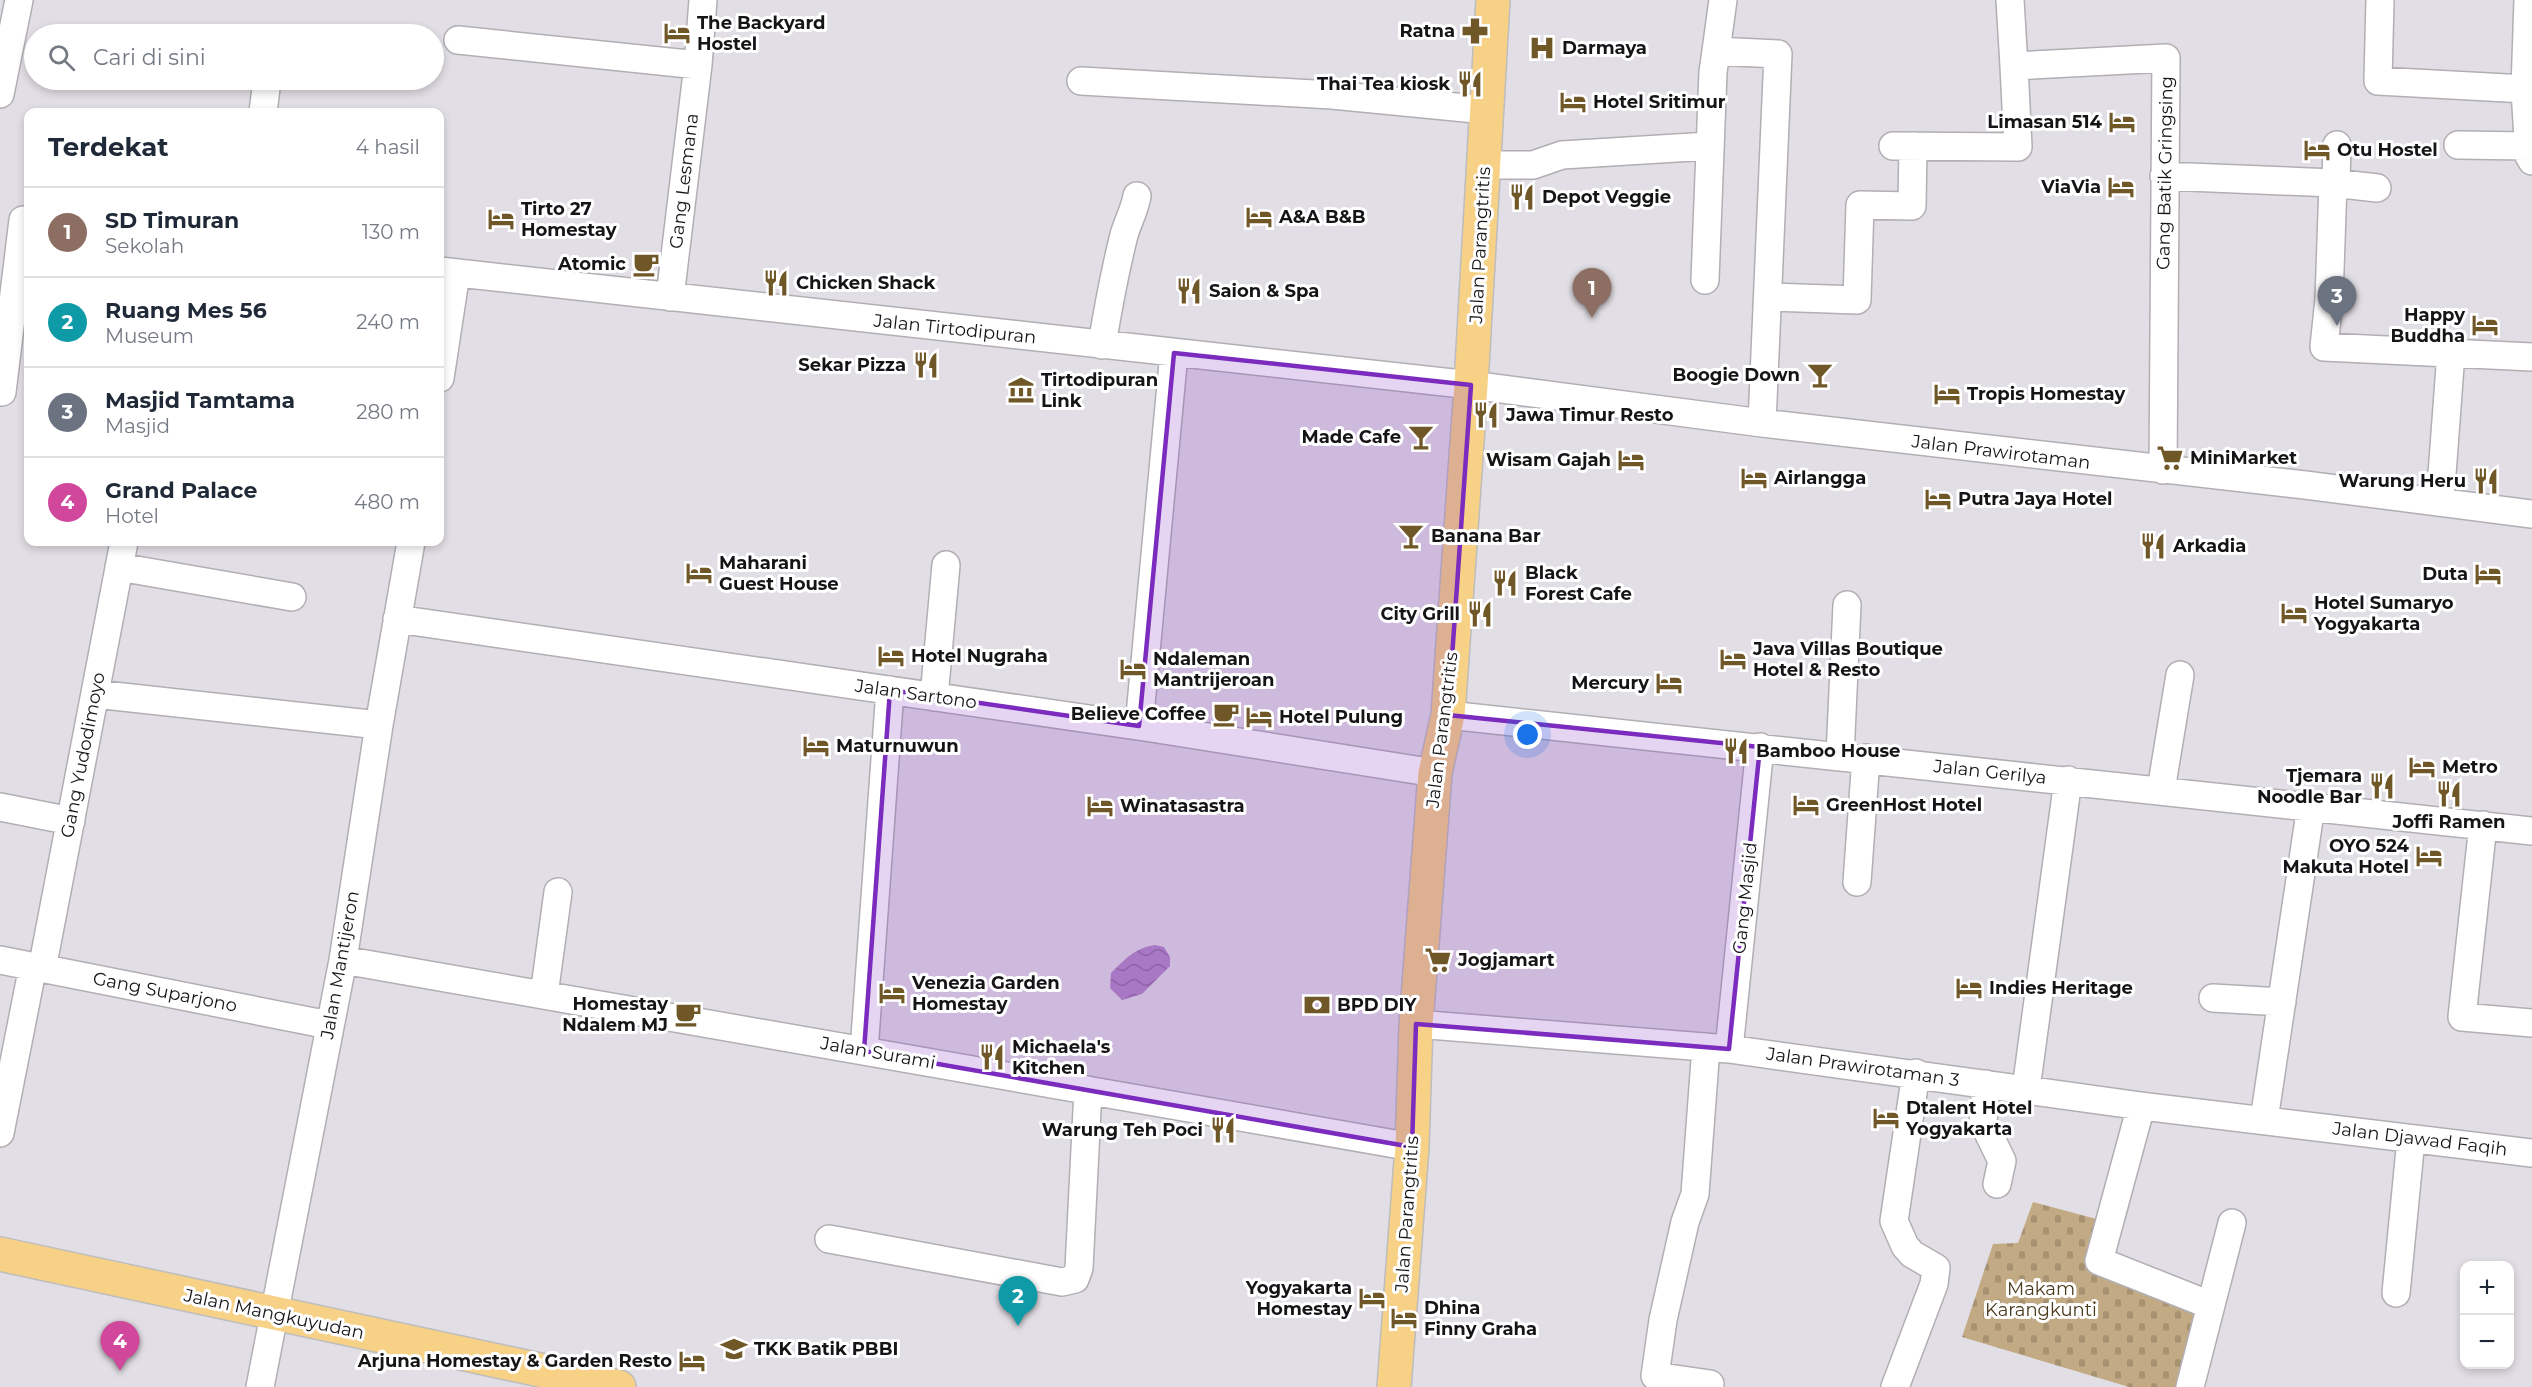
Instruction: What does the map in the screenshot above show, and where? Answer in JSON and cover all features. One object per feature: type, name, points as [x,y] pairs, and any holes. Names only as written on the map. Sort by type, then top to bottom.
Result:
[{"type":"main road","name":"Jalan Parangtritis","points":[[1394,1387],[1412,1147],[1416,1024],[1435,773],[1448,715],[1485,165],[1492,0]]},
{"type":"main road","name":"Jalan Mangkuyudan","points":[[0,1254],[618,1387]]},
{"type":"street","points":[[0,94],[19,0]]},
{"type":"street","name":"Gang Lesmana","points":[[670,297],[698,65],[703,0]]},
{"type":"street","points":[[1705,280],[1709,146],[1716,51],[1723,0]]},
{"type":"street","points":[[1768,297],[1857,300],[1860,205],[1912,206],[1903,146],[2018,147],[2010,0]]},
{"type":"street","points":[[2380,0],[2378,81],[2525,89]]},
{"type":"street","points":[[2458,145],[2530,153],[2525,89],[2529,55],[2528,0]]},
{"type":"street","points":[[458,40],[698,65]]},
{"type":"street","points":[[1716,51],[1778,54],[1762,423]]},
{"type":"street","name":"Gang Batik Gringsing","points":[[2014,66],[2166,58],[2163,470]]},
{"type":"street","points":[[1081,81],[1286,91],[1486,110]]},
{"type":"street","points":[[264,108],[266,90]]},
{"type":"street","points":[[2337,145],[2324,346],[2532,357]]},
{"type":"street","points":[[1485,165],[1533,165],[1563,155],[1709,146]]},
{"type":"street","points":[[2164,176],[2334,183],[2377,188]]},
{"type":"street","points":[[1102,345],[1121,247],[1126,228],[1134,216],[1137,196]]},
{"type":"street","points":[[2,392],[17,219]]},
{"type":"street","points":[[444,325],[448,272]]},
{"type":"street","name":"Jalan Tirtodipuran","points":[[448,272],[1471,385]]},
{"type":"street","points":[[1139,726],[1174,353]]},
{"type":"street","points":[[2440,501],[2451,353]]},
{"type":"street","name":"Jalan Prawirotaman","points":[[1471,385],[1762,423],[2440,501],[2532,514]]},
{"type":"street","name":"Jalan Mantijeron","points":[[260,1387],[343,960],[379,725],[410,546]]},
{"type":"street","points":[[122,554],[292,597]]},
{"type":"street","name":"Gang Yudodimoyo","points":[[0,1133],[71,821],[122,554]]},
{"type":"street","points":[[934,697],[946,566]]},
{"type":"street","points":[[1847,605],[1857,882]]},
{"type":"street","name":"Jalan Sartono","points":[[397,619],[1139,726],[1435,773]]},
{"type":"street","points":[[2161,790],[2180,675]]},
{"type":"street","points":[[864,1051],[890,690]]},
{"type":"street","points":[[95,694],[379,725]]},
{"type":"street","name":"Jalan Gerilya","points":[[1448,715],[2532,831]]},
{"type":"street","name":"Gang Masjid","points":[[1710,1387],[1710,1384],[1655,1376],[1664,1320],[1685,1222],[1695,1194],[1760,747]]},
{"type":"street","points":[[2026,1089],[2068,780]]},
{"type":"street","points":[[2264,1120],[2311,806]]},
{"type":"street","points":[[0,807],[71,821]]},
{"type":"street","points":[[2483,825],[2462,1017],[2532,1023]]},
{"type":"street","points":[[544,995],[558,892]]},
{"type":"street","name":"Gang Suparjono","points":[[0,960],[329,1025]]},
{"type":"street","name":"Jalan Surami","points":[[343,960],[1412,1147]]},
{"type":"street","points":[[2213,998],[2282,1002]]},
{"type":"street","name":"Jalan Prawirotaman 3","points":[[1416,1024],[1718,1048],[1916,1073],[2141,1106],[2308,1125]]},
{"type":"street","points":[[1895,1387],[1934,1284],[1936,1268],[1912,1254],[1905,1246],[1894,1221],[1916,1073]]},
{"type":"street","points":[[1986,1084],[1983,1122],[2002,1161],[1997,1184]]},
{"type":"street","points":[[829,1239],[1062,1282],[1075,1279],[1079,1268],[1088,1090]]},
{"type":"street","points":[[2141,1106],[2099,1261],[2210,1305]]},
{"type":"street","name":"Jalan Djawad Faqih","points":[[2308,1125],[2532,1153]]},
{"type":"street","points":[[2396,1293],[2411,1139]]},
{"type":"street","points":[[2190,1387],[2232,1223]]},
{"type":"highlighted area","points":[[1174,353],[1471,385],[1448,715],[1760,747],[1729,1049],[1416,1024],[1412,1147],[864,1051],[890,690],[1139,726]]},
{"type":"green space","name":"Makam Karangkunti","points":[[2033,1202],[2100,1220],[2090,1265],[2207,1304],[2185,1387],[2129,1387],[1962,1337],[1993,1244],[2018,1243]]},
{"type":"water","points":[[1155,945],[1164,947],[1170,957],[1170,966],[1142,994],[1122,1000],[1110,988],[1111,973],[1136,951]]},
{"type":"place","name":"Ratna","points":[[1475,31]]},
{"type":"place","name":"The Backyard Hostel","points":[[677,33]]},
{"type":"place","name":"Darmaya","points":[[1542,48]]},
{"type":"place","name":"Thai Tea kiosk","points":[[1470,84]]},
{"type":"place","name":"Hotel Sritimur","points":[[1573,102]]},
{"type":"place","name":"Limasan 514","points":[[2122,122]]},
{"type":"place","name":"Otu Hostel","points":[[2317,150]]},
{"type":"place","name":"ViaVia","points":[[2121,187]]},
{"type":"place","name":"Depot Veggie","points":[[1522,197]]},
{"type":"place","name":"A&A B&B","points":[[1259,217]]},
{"type":"place","name":"Tirto 27 Homestay","points":[[501,219]]},
{"type":"place","name":"Atomic","points":[[646,264]]},
{"type":"place","name":"Chicken Shack","points":[[776,283]]},
{"type":"place","name":"Saion & Spa","points":[[1189,291]]},
{"type":"place","name":"SD Timuran","points":[[1592,318]]},
{"type":"place","name":"Happy Buddha","points":[[2485,325]]},
{"type":"place","name":"Masjid Tamtama","points":[[2337,326]]},
{"type":"place","name":"Sekar Pizza","points":[[926,365]]},
{"type":"place","name":"Boogie Down","points":[[1820,375]]},
{"type":"place","name":"Tirtodipuran Link","points":[[1021,390]]},
{"type":"place","name":"Tropis Homestay","points":[[1947,394]]},
{"type":"place","name":"Jawa Timur Resto","points":[[1486,415]]},
{"type":"place","name":"Made Cafe","points":[[1421,437]]},
{"type":"place","name":"MiniMarket","points":[[2170,458]]},
{"type":"place","name":"Wisam Gajah","points":[[1631,460]]},
{"type":"place","name":"Airlangga","points":[[1754,478]]},
{"type":"place","name":"Warung Heru","points":[[2486,481]]},
{"type":"place","name":"Putra Jaya Hotel","points":[[1938,499]]},
{"type":"place","name":"Banana Bar","points":[[1411,536]]},
{"type":"place","name":"Arkadia","points":[[2153,546]]},
{"type":"place","name":"Maharani Guest House","points":[[699,573]]},
{"type":"place","name":"Duta","points":[[2488,574]]},
{"type":"place","name":"Black Forest Cafe","points":[[1505,583]]},
{"type":"place","name":"Hotel Sumaryo Yogyakarta","points":[[2294,613]]},
{"type":"place","name":"City Grill","points":[[1480,614]]},
{"type":"place","name":"Hotel Nugraha","points":[[891,656]]},
{"type":"place","name":"Java Villas Boutique Hotel & Resto","points":[[1733,659]]},
{"type":"place","name":"Ndaleman Mantrijeroan","points":[[1133,669]]},
{"type":"place","name":"Mercury","points":[[1669,683]]},
{"type":"place","name":"Believe Coffee","points":[[1226,714]]},
{"type":"place","name":"Hotel Pulung","points":[[1259,717]]},
{"type":"place","name":"Maturnuwun","points":[[816,746]]},
{"type":"place","name":"Bamboo House","points":[[1736,751]]},
{"type":"place","name":"Metro","points":[[2422,767]]},
{"type":"place","name":"Tjemara Noodle Bar","points":[[2382,786]]},
{"type":"place","name":"Joffi Ramen","points":[[2449,794]]},
{"type":"place","name":"GreenHost Hotel","points":[[1806,805]]},
{"type":"place","name":"Winatasastra","points":[[1100,806]]},
{"type":"place","name":"OYO 524 Makuta Hotel","points":[[2429,856]]},
{"type":"place","name":"Jogjamart","points":[[1438,960]]},
{"type":"place","name":"Indies Heritage","points":[[1969,988]]},
{"type":"place","name":"Venezia Garden Homestay","points":[[892,993]]},
{"type":"place","name":"BPD DIY","points":[[1317,1005]]},
{"type":"place","name":"Homestay Ndalem MJ","points":[[688,1014]]},
{"type":"place","name":"Michaela's Kitchen","points":[[992,1057]]},
{"type":"place","name":"Dtalent Hotel Yogyakarta","points":[[1886,1118]]},
{"type":"place","name":"Warung Teh Poci","points":[[1223,1130]]},
{"type":"place","name":"Yogyakarta Homestay","points":[[1372,1298]]},
{"type":"place","name":"Dhina Finny Graha","points":[[1404,1318]]},
{"type":"place","name":"Ruang Mes 56","points":[[1018,1326]]},
{"type":"place","name":"TKK Batik PBBI","points":[[734,1349]]},
{"type":"place","name":"Arjuna Homestay & Garden Resto","points":[[692,1361]]},
{"type":"place","name":"Grand Palace","points":[[120,1371]]}]
